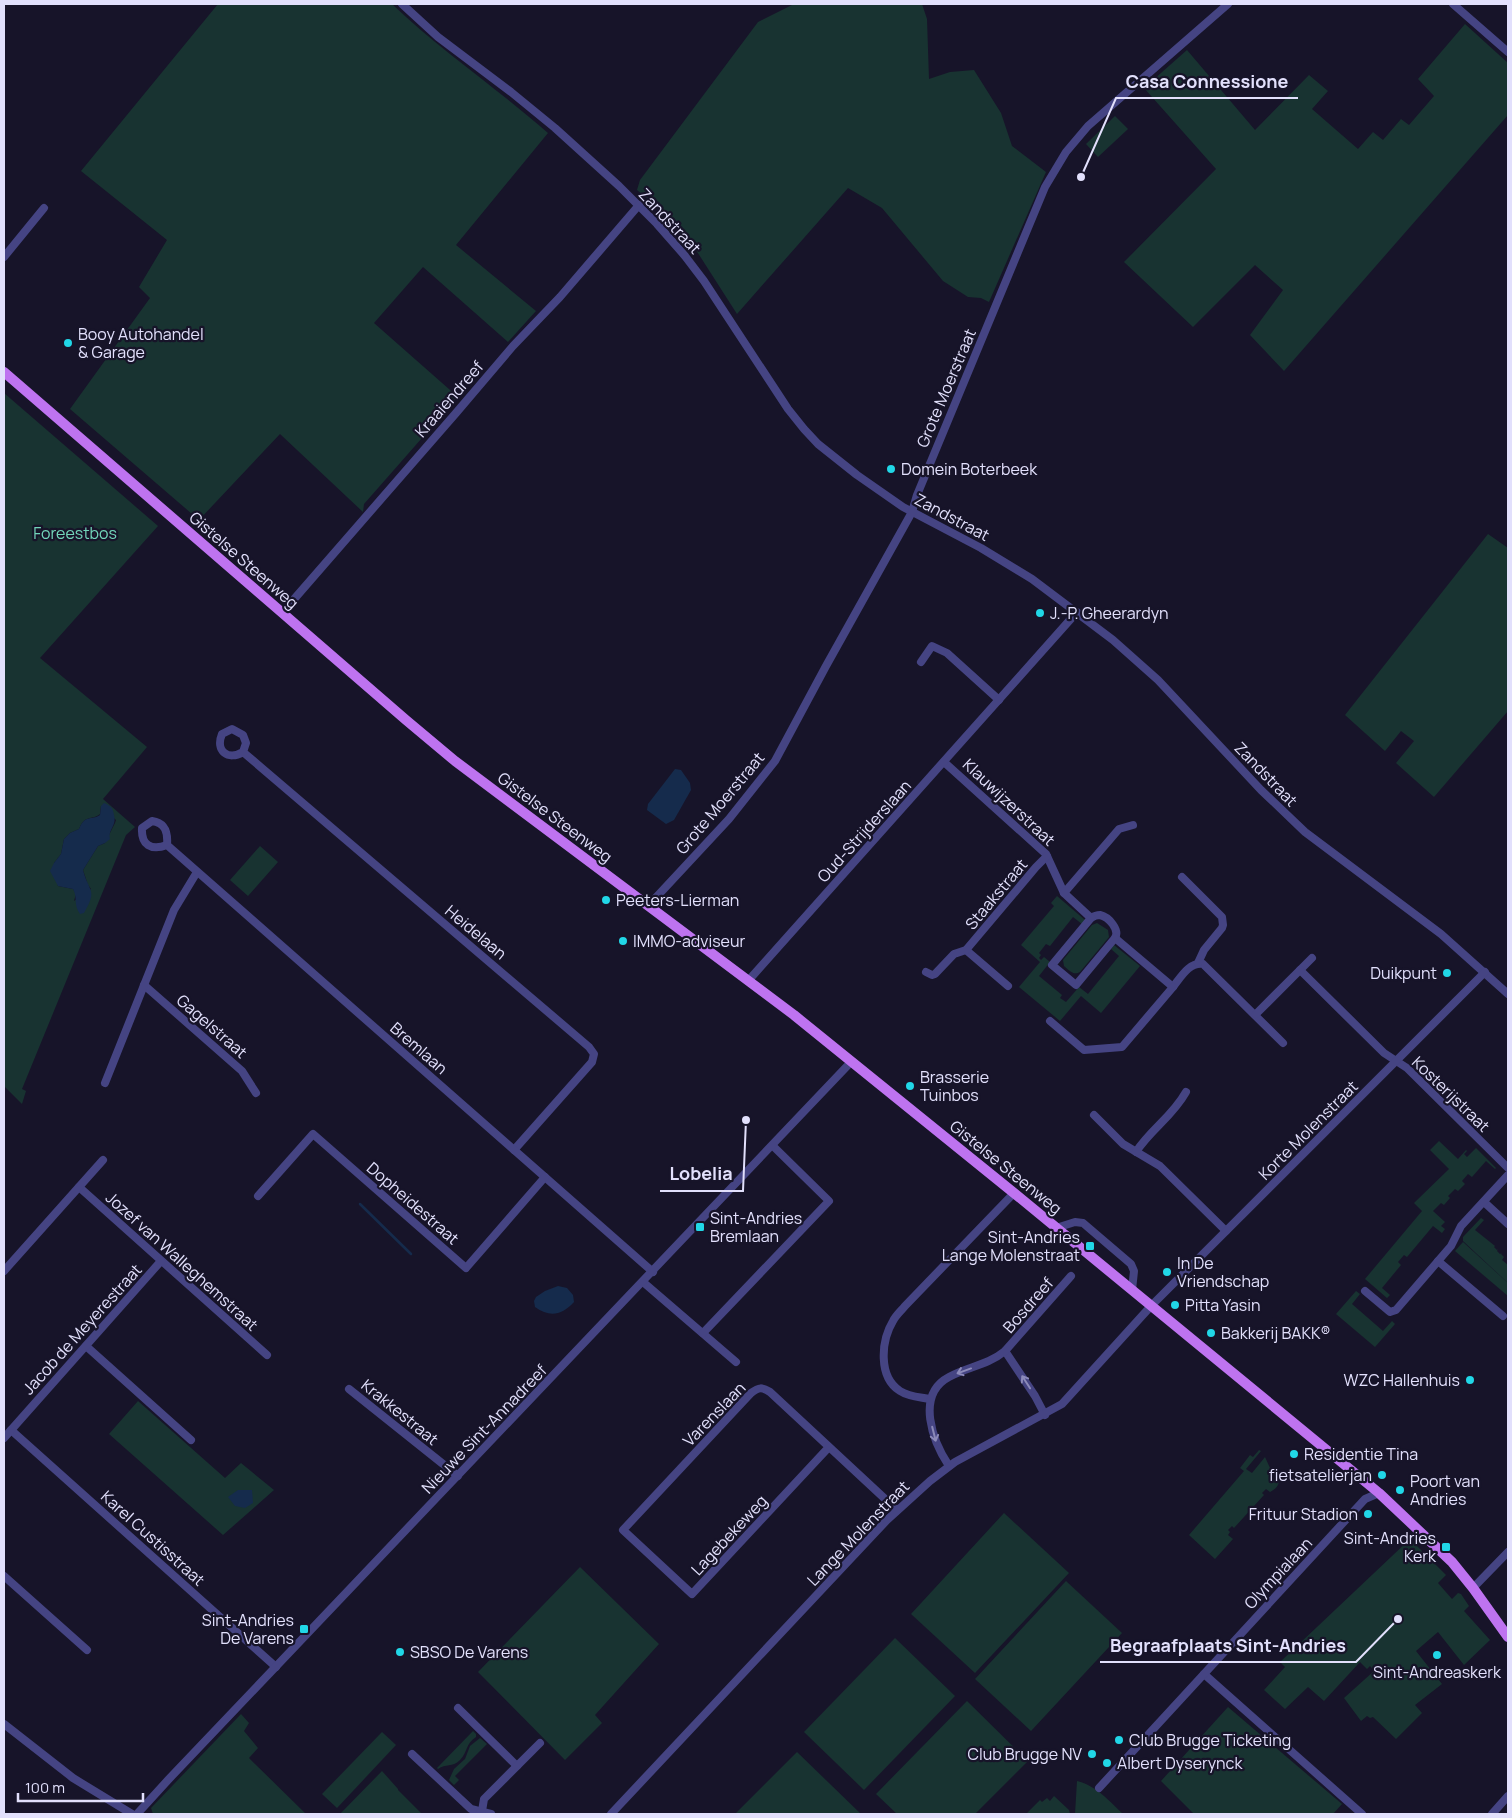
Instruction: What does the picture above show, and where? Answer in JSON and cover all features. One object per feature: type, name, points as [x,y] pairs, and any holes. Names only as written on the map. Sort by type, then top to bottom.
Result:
[{"type":"main road","name":"Gistelse Steenweg","points":[[4,372],[454,760],[748,981],[851,1062],[1014,1193],[1379,1493],[1452,1562],[1508,1637]]},
{"type":"street","name":"Zandstraat","points":[[402,4],[438,37],[549,123],[667,234],[704,280],[788,408],[818,444],[857,475],[912,512],[1012,566],[1078,612],[1158,680],[1261,790],[1305,832],[1441,934],[1508,994]]},
{"type":"street","name":"Grote Moerstraat","points":[[648,906],[736,811],[779,755],[826,666],[912,512],[917,495],[1052,173],[1070,147],[1088,126],[1228,4]]},
{"type":"street","points":[[1454,4],[1508,52]]},
{"type":"street","name":"Kraaiendreef","points":[[282,613],[512,346],[560,297],[638,206]]},
{"type":"street","points":[[4,257],[44,208]]},
{"type":"street","name":"Oud-Strijderslaan","points":[[748,981],[1078,612]]},
{"type":"street","points":[[921,662],[932,646],[947,653],[999,700]]},
{"type":"street","name":"Heidelaan","points":[[243,752],[589,1047],[594,1054],[592,1062],[514,1150]]},
{"type":"street","name":"Klauwijzerstraat","points":[[944,762],[1047,856],[1064,893],[1091,918],[1096,915],[1103,916],[1117,930],[1118,934],[1115,938],[1173,986]]},
{"type":"street","points":[[1064,893],[1119,829],[1133,825]]},
{"type":"street","name":"Bremlaan","points":[[167,846],[653,1272]]},
{"type":"street","name":"Staakstraat","points":[[926,972],[932,976],[954,954],[966,950],[1036,866],[1047,856]]},
{"type":"street","points":[[105,1083],[174,910],[197,872]]},
{"type":"street","points":[[1182,877],[1222,917],[1223,921],[1222,928],[1204,950],[1198,963]]},
{"type":"street","points":[[1091,918],[1052,965],[1076,985],[1115,938]]},
{"type":"street","name":"Staakstraat","points":[[966,950],[1008,986]]},
{"type":"street","points":[[1256,1014],[1312,958]]},
{"type":"street","points":[[1050,1021],[1084,1050],[1122,1047],[1190,966],[1198,963],[1206,966],[1283,1043]]},
{"type":"street","name":"Kosterijstraat","points":[[1300,970],[1384,1053],[1407,1068],[1508,1168]]},
{"type":"street","name":"Korte Molenstraat","points":[[1151,1306],[1485,972]]},
{"type":"street","name":"Gagelstraat","points":[[144,985],[242,1071],[256,1093]]},
{"type":"street","name":"Nieuwe Sint-Annadreef","points":[[137,1814],[851,1062]]},
{"type":"street","points":[[1136,1152],[1142,1142],[1178,1107],[1186,1092]]},
{"type":"street","points":[[1094,1116],[1123,1144],[1160,1166],[1226,1231]]},
{"type":"street","name":"Dopheidestraat","points":[[258,1196],[313,1134],[466,1268],[545,1177]]},
{"type":"street","points":[[703,1333],[829,1201],[772,1146]]},
{"type":"street","points":[[4,1271],[103,1160]]},
{"type":"street","points":[[1365,1291],[1390,1312],[1393,1312],[1402,1305],[1451,1246],[1461,1226],[1508,1175]]},
{"type":"street","name":"Jozef van Walleghemstraat","points":[[79,1187],[267,1355]]},
{"type":"street","points":[[950,1466],[935,1439],[930,1398],[906,1394],[894,1387],[890,1382],[884,1357],[890,1327],[905,1306],[1014,1193]]},
{"type":"street","points":[[1484,1202],[1508,1224]]},
{"type":"street","name":"Gistelse Steenweg","points":[[1056,1228],[1075,1222],[1083,1224],[1131,1264],[1134,1271],[1132,1290]]},
{"type":"street","name":"Jacob de Meyerestraat","points":[[4,1438],[161,1261]]},
{"type":"street","points":[[1438,1261],[1503,1316]]},
{"type":"street","name":"Bosdreef","points":[[930,1398],[938,1385],[947,1378],[991,1360],[1005,1352],[1071,1276]]},
{"type":"street","points":[[643,1282],[736,1362]]},
{"type":"street","name":"Lange Molenstraat","points":[[611,1814],[897,1510],[950,1466],[1062,1404],[1151,1306]]},
{"type":"street","points":[[86,1346],[191,1440]]},
{"type":"street","name":"Bosdreef","points":[[1005,1352],[1035,1396],[1045,1415]]},
{"type":"street","name":"Krakkestraat","points":[[349,1388],[458,1476]]},
{"type":"street","name":"Varenslaan","points":[[623,1530],[751,1393],[759,1388],[770,1392],[897,1510]]},
{"type":"street","name":"Karel Custisstraat","points":[[11,1430],[276,1667]]},
{"type":"street","name":"Lagebekeweg","points":[[623,1530],[692,1594],[829,1447]]},
{"type":"street","name":"Olympialaan","points":[[1099,1788],[1366,1499],[1379,1493]]},
{"type":"street","points":[[1473,1588],[1508,1552]]},
{"type":"street","points":[[4,1576],[87,1650]]},
{"type":"street","points":[[1204,1674],[1362,1814]]},
{"type":"street","points":[[458,1708],[517,1766]]},
{"type":"street","points":[[4,1724],[62,1770],[132,1814]]},
{"type":"street","points":[[480,1812],[484,1799],[540,1743]]},
{"type":"street","points":[[412,1754],[471,1809],[491,1814]]},
{"type":"street","points":[[1492,1814],[1508,1796]]},
{"type":"green space","points":[[218,4],[392,4],[430,38],[548,133],[456,245],[536,311],[508,342],[423,267],[374,323],[458,397],[364,504],[363,512],[280,434],[199,520],[70,409],[150,298],[139,287],[167,240],[81,171]]},
{"type":"green space","points":[[794,4],[922,4],[927,19],[929,79],[950,72],[974,70],[1001,113],[1012,146],[1046,172],[989,302],[981,298],[968,297],[943,281],[882,208],[848,188],[737,314],[687,236],[659,208],[637,190],[640,180],[758,22]]},
{"type":"green space","points":[[1465,24],[1508,63],[1508,115],[1284,371],[1250,335],[1283,290],[1255,265],[1193,327],[1124,262],[1216,169],[1144,88],[1187,50],[1255,130],[1309,75],[1328,91],[1312,109],[1358,149],[1373,132],[1383,140],[1401,119],[1409,125],[1434,96],[1418,79]]},
{"type":"green space","points":[[1115,116],[1128,129],[1098,157],[1086,144]]},
{"type":"green space","name":"Foreestbos","points":[[4,393],[158,526],[40,658],[147,747],[103,799],[135,827],[126,835],[22,1089],[26,1091],[22,1104],[4,1086]],"holes":[[[101,806],[116,820],[105,843],[98,846],[83,870],[91,889],[74,901],[76,894],[73,889],[58,886],[54,863],[61,854],[64,839],[70,833],[79,829],[84,821],[100,814]]]},
{"type":"green space","points":[[1488,534],[1508,548],[1508,711],[1434,797],[1396,763],[1414,741],[1401,731],[1385,751],[1345,715]]},
{"type":"green space","points":[[260,846],[278,862],[248,896],[230,880]]},
{"type":"green space","points":[[1057,896],[1085,920],[1082,924],[1073,917],[1050,946],[1046,944],[1039,953],[1041,960],[1044,957],[1050,962],[1039,976],[1062,995],[1060,998],[1066,1002],[1079,987],[1088,994],[1119,956],[1111,949],[1114,945],[1140,966],[1101,1013],[1081,996],[1060,1021],[1019,987],[1040,962],[1021,945],[1054,906],[1051,903]]},
{"type":"green space","points":[[1097,923],[1108,930],[1109,937],[1080,972],[1071,972],[1064,966],[1063,960],[1092,925]]},
{"type":"green space","points":[[1439,1141],[1458,1159],[1466,1150],[1464,1154],[1467,1157],[1476,1148],[1496,1168],[1486,1161],[1472,1177],[1468,1174],[1462,1181],[1465,1184],[1458,1191],[1455,1189],[1448,1196],[1450,1198],[1444,1205],[1441,1203],[1433,1211],[1445,1222],[1441,1226],[1445,1229],[1442,1233],[1433,1226],[1407,1257],[1404,1255],[1398,1262],[1401,1265],[1382,1288],[1390,1295],[1387,1298],[1365,1279],[1422,1211],[1414,1203],[1449,1169],[1430,1150]]},
{"type":"green space","points":[[1481,1218],[1484,1220],[1475,1230],[1495,1246],[1500,1254],[1502,1253],[1504,1257],[1502,1260],[1508,1265],[1508,1283],[1463,1241],[1463,1237]]},
{"type":"green space","points":[[1463,1242],[1508,1283],[1508,1296],[1455,1251]]},
{"type":"green space","points":[[1356,1291],[1360,1294],[1352,1304],[1383,1331],[1392,1321],[1395,1324],[1375,1347],[1336,1314]]},
{"type":"green space","points":[[138,1401],[225,1478],[241,1463],[274,1490],[223,1535],[109,1434]]},
{"type":"green space","points":[[1259,1450],[1261,1451],[1246,1469],[1252,1473],[1265,1457],[1270,1468],[1279,1476],[1278,1484],[1270,1492],[1266,1489],[1262,1493],[1264,1495],[1234,1528],[1232,1526],[1228,1530],[1230,1532],[1228,1535],[1233,1539],[1215,1559],[1189,1535],[1244,1471],[1240,1468],[1250,1455],[1253,1457]]},
{"type":"green space","points":[[1004,1513],[1069,1573],[975,1673],[911,1614]]},
{"type":"green space","points":[[1410,1539],[1446,1575],[1438,1583],[1452,1599],[1458,1593],[1461,1594],[1469,1606],[1464,1611],[1490,1640],[1464,1665],[1438,1632],[1416,1651],[1442,1684],[1415,1705],[1422,1713],[1396,1739],[1373,1717],[1367,1716],[1361,1721],[1344,1698],[1374,1671],[1370,1666],[1367,1669],[1360,1662],[1324,1701],[1308,1687],[1285,1709],[1264,1690],[1285,1667],[1280,1662]]},
{"type":"green space","points":[[580,1567],[659,1644],[595,1715],[602,1723],[565,1760],[478,1672]]},
{"type":"green space","points":[[1066,1581],[1122,1633],[1031,1731],[975,1679]]},
{"type":"green space","points":[[895,1638],[955,1696],[864,1790],[804,1732]]},
{"type":"green space","points":[[967,1701],[1028,1761],[975,1814],[897,1814],[876,1794]]},
{"type":"green space","points":[[1228,1707],[1342,1804],[1333,1814],[1194,1814],[1161,1781]]},
{"type":"green space","points":[[241,1714],[249,1723],[244,1731],[258,1748],[249,1758],[306,1814],[153,1814],[151,1808]]},
{"type":"green space","points":[[473,1731],[476,1737],[470,1742],[460,1760],[438,1769],[437,1768]]},
{"type":"green space","points":[[382,1732],[396,1745],[337,1808],[322,1794]]},
{"type":"green space","points":[[480,1738],[487,1744],[455,1776],[459,1780],[454,1785],[449,1780],[454,1769],[465,1759],[470,1746]]},
{"type":"green space","points":[[797,1752],[861,1814],[735,1814]]},
{"type":"green space","points":[[382,1771],[422,1814],[340,1814]]},
{"type":"green space","points":[[1077,1781],[1097,1790],[1123,1814],[1075,1814]]},
{"type":"green space","points":[[1054,1796],[1069,1810],[1070,1814],[1026,1814],[1040,1800],[1042,1802],[1047,1798],[1050,1801]]},
{"type":"water","points":[[675,769],[681,770],[690,783],[691,790],[674,820],[666,824],[647,810],[648,804]]},
{"type":"water","points":[[104,803],[110,806],[115,819],[110,839],[98,846],[83,870],[91,891],[91,899],[84,913],[80,914],[73,889],[58,886],[50,871],[61,854],[64,839],[70,833],[79,829],[84,821],[100,815],[101,806]]},
{"type":"water","points":[[558,1286],[567,1288],[573,1295],[574,1302],[565,1310],[556,1314],[546,1313],[535,1307],[534,1301],[536,1297]]},
{"type":"water","points":[[238,1490],[252,1490],[253,1503],[245,1508],[235,1506],[228,1497]]},
{"type":"waterway","points":[[360,1204],[411,1254]]},
{"type":"place","name":"Casa Connessione","points":[[1081,177]]},
{"type":"place","name":"Booy Autohandel & Garage","points":[[68,343]]},
{"type":"place","name":"Domein Boterbeek","points":[[891,469]]},
{"type":"place","name":"J.-P. Gheerardyn","points":[[1040,613]]},
{"type":"place","name":"Peeters-Lierman","points":[[606,900]]},
{"type":"place","name":"IMMO-adviseur","points":[[623,941]]},
{"type":"place","name":"Duikpunt","points":[[1447,973]]},
{"type":"place","name":"Brasserie Tuinbos","points":[[910,1086]]},
{"type":"place","name":"Lobelia","points":[[746,1120]]},
{"type":"place","name":"Sint-Andries Bremlaan","points":[[700,1227]]},
{"type":"place","name":"Sint-Andries Lange Molenstraat","points":[[1090,1246]]},
{"type":"place","name":"In De Vriendschap","points":[[1167,1272]]},
{"type":"place","name":"Pitta Yasin","points":[[1175,1305]]},
{"type":"place","name":"Bakkerij BAKK®","points":[[1211,1333]]},
{"type":"place","name":"WZC Hallenhuis","points":[[1470,1380]]},
{"type":"place","name":"Residentie Tina","points":[[1294,1454]]},
{"type":"place","name":"fietsatelierjan","points":[[1382,1475]]},
{"type":"place","name":"Poort van Andries","points":[[1400,1490]]},
{"type":"place","name":"Frituur Stadion","points":[[1368,1514]]},
{"type":"place","name":"Sint-Andries Kerk","points":[[1446,1547]]},
{"type":"place","name":"Begraafplaats Sint-Andries","points":[[1398,1619]]},
{"type":"place","name":"Sint-Andries De Varens","points":[[304,1629]]},
{"type":"place","name":"SBSO De Varens","points":[[400,1652]]},
{"type":"place","name":"Sint-Andreaskerk","points":[[1437,1655]]},
{"type":"place","name":"Club Brugge Ticketing","points":[[1119,1740]]},
{"type":"place","name":"Club Brugge NV","points":[[1092,1754]]},
{"type":"place","name":"Albert Dyserynck","points":[[1107,1763]]}]
